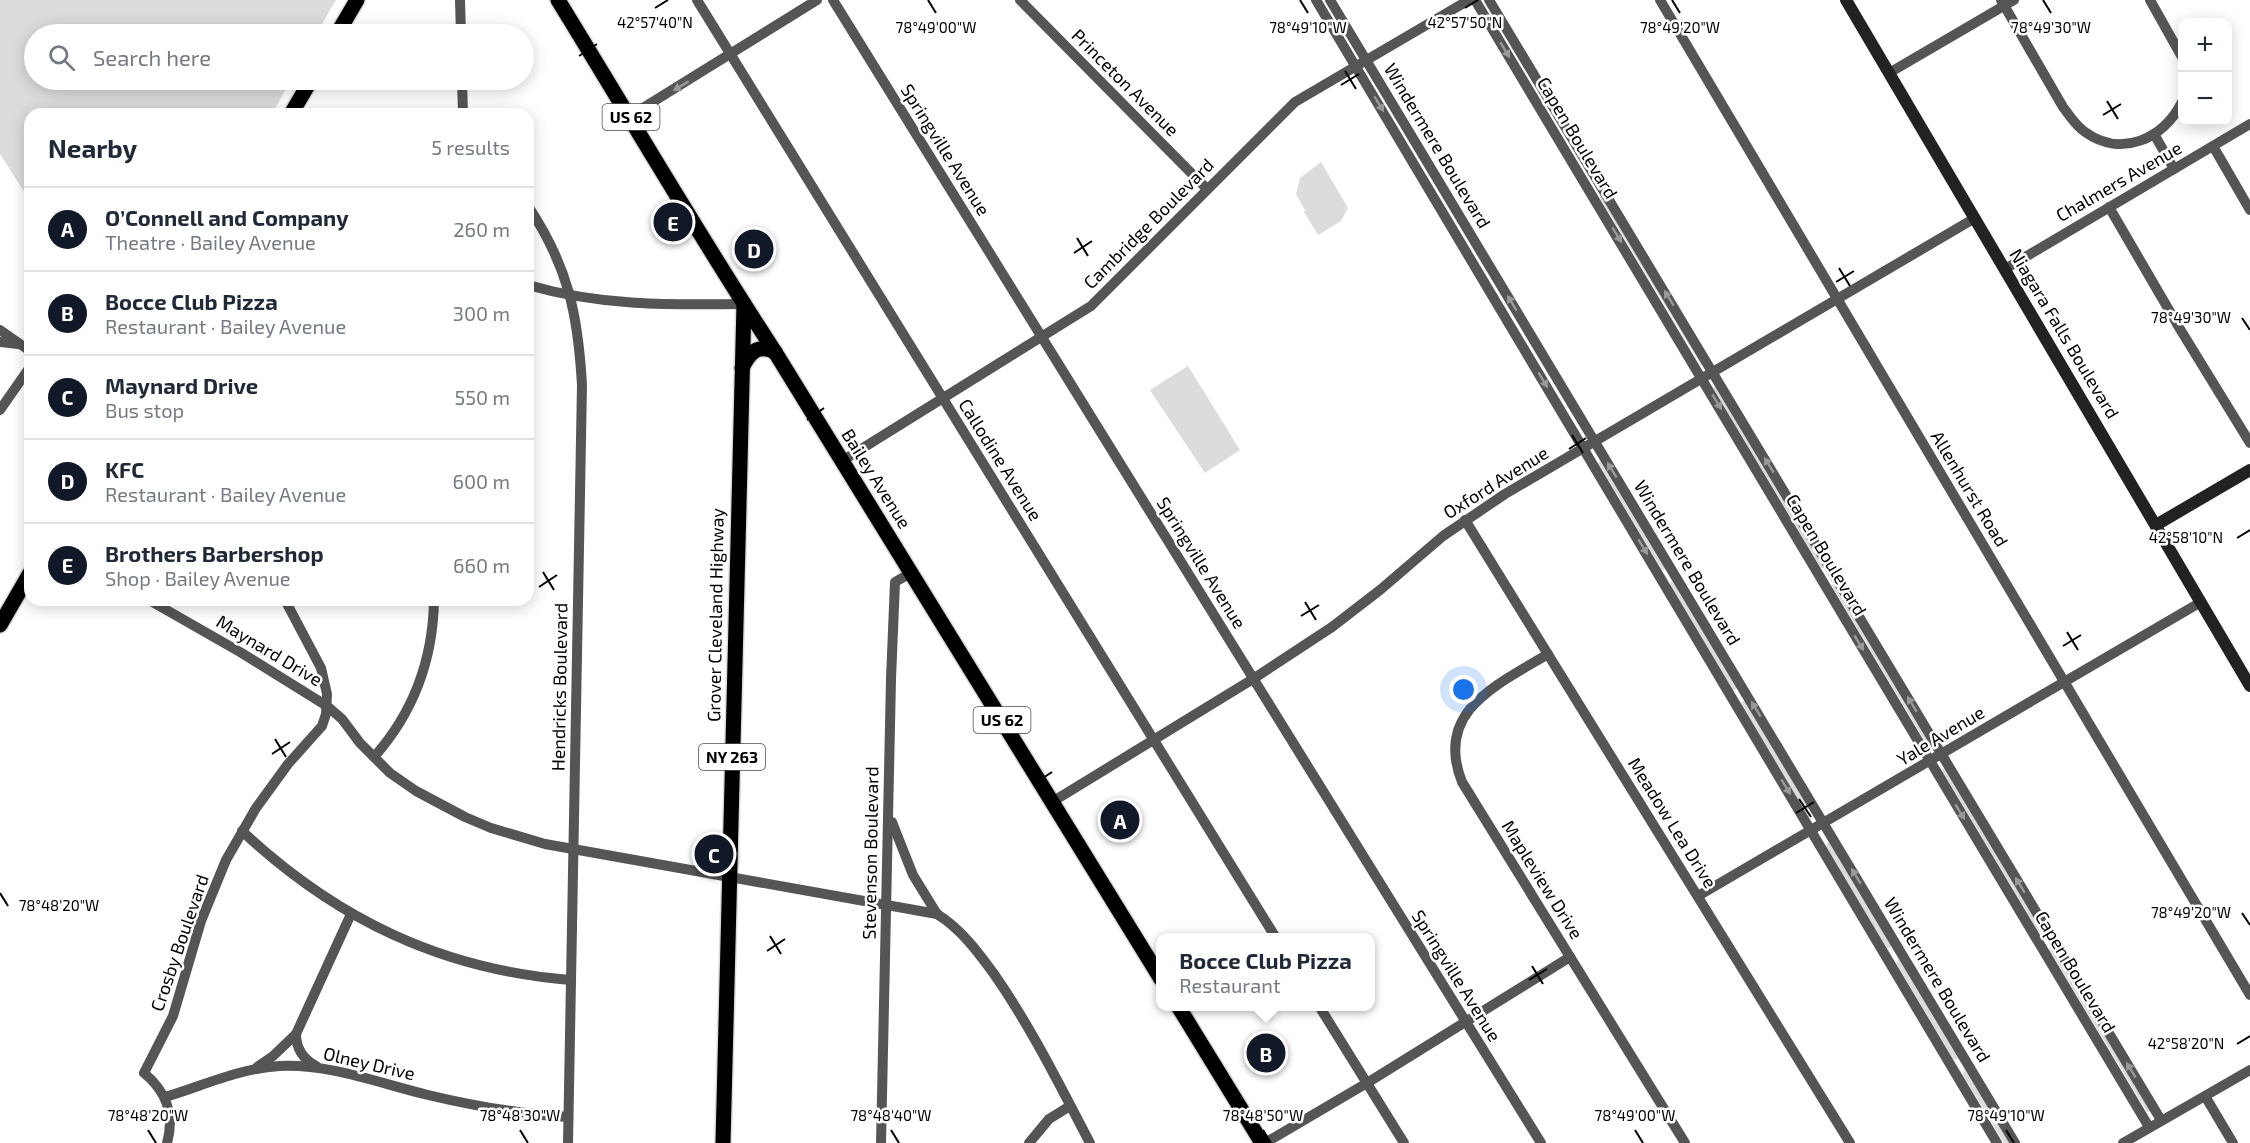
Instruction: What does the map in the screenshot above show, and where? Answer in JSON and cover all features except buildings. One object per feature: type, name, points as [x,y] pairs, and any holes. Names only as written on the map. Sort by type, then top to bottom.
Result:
[{"type":"main road","points":[[343,24],[357,0]]},
{"type":"main road","name":"Bailey Avenue","points":[[558,0],[713,257],[775,351],[1156,971]]},
{"type":"main road","name":"Niagara Falls Boulevard","points":[[1846,0],[2250,686]]},
{"type":"main road","points":[[295,108],[305,90]]},
{"type":"main road","name":"Grover Cleveland Highway","points":[[723,1143],[744,304]]},
{"type":"main road","points":[[741,371],[746,359],[753,351],[761,348],[775,351]]},
{"type":"main road","points":[[2156,525],[2250,470]]},
{"type":"main road","points":[[0,625],[24,583]]},
{"type":"main road","points":[[1181,1011],[1264,1143]]},
{"type":"street","points":[[460,0],[461,24]]},
{"type":"street","name":"Callodine Avenue","points":[[697,0],[1273,933]]},
{"type":"street","points":[[630,116],[818,0]]},
{"type":"street","name":"Springville Avenue","points":[[833,0],[1540,1143]]},
{"type":"street","name":"Princeton Avenue","points":[[1020,0],[1207,189]]},
{"type":"street","name":"Windermere Boulevard","points":[[1316,0],[1997,1143]]},
{"type":"street","name":"Windermere Boulevard","points":[[1330,0],[2015,1143]]},
{"type":"street","name":"Cambridge Boulevard","points":[[842,461],[1091,306],[1296,102],[1469,0]]},
{"type":"street","name":"Capen Boulevard","points":[[1475,0],[2149,1127]]},
{"type":"street","name":"Capen Boulevard","points":[[1489,0],[2161,1120]]},
{"type":"street","name":"Allenhurst Road","points":[[1660,0],[2250,995]]},
{"type":"street","points":[[2151,0],[2178,50]]},
{"type":"street","points":[[1888,73],[2006,2],[2074,123],[2094,138],[2113,143],[2138,142],[2154,135],[2170,122],[2178,109]]},
{"type":"street","points":[[462,90],[463,108]]},
{"type":"street","name":"Chalmers Avenue","points":[[2005,269],[2250,124]]},
{"type":"street","points":[[2154,135],[2174,169]]},
{"type":"street","points":[[2213,146],[2250,210]]},
{"type":"street","points":[[2109,207],[2250,443]]},
{"type":"street","name":"Hendricks Boulevard","points":[[534,216],[552,247],[571,296],[577,325],[582,385],[568,1143]]},
{"type":"street","name":"Oxford Avenue","points":[[1052,802],[1253,679],[1348,615],[1443,536],[1505,494],[1975,218]]},
{"type":"street","points":[[534,287],[571,296],[630,304],[744,304]]},
{"type":"street","points":[[0,330],[24,348]]},
{"type":"street","points":[[0,342],[18,344]]},
{"type":"street","points":[[0,410],[24,376]]},
{"type":"street","name":"Meadow Lea Drive","points":[[1465,520],[1850,1143]]},
{"type":"street","name":"Stevenson Boulevard","points":[[881,1143],[895,582],[911,573]]},
{"type":"street","name":"Yale Avenue","points":[[1698,896],[2201,602]]},
{"type":"street","name":"Maynard Drive","points":[[160,606],[327,706],[342,719],[392,775],[465,817],[518,837],[573,849],[937,914],[965,937],[1001,985],[1033,1035],[1090,1143]]},
{"type":"street","name":"Crosby Boulevard","points":[[165,1097],[144,1073],[173,1016],[201,921],[222,870],[242,831],[272,786],[322,726],[326,714],[327,694],[321,668],[288,606]]},
{"type":"street","points":[[374,757],[403,720],[421,681],[431,642],[434,606]]},
{"type":"street","name":"Mapleview Drive","points":[[1548,654],[1472,705],[1460,724],[1455,760],[1462,782],[1685,1143]]},
{"type":"street","name":"Maynard Drive","points":[[889,817],[913,875],[937,914]]},
{"type":"street","points":[[242,831],[294,876],[351,914],[409,942],[470,963],[536,976],[571,980]]},
{"type":"street","points":[[249,1071],[273,1056],[296,1034],[351,914]]},
{"type":"street","points":[[1264,1143],[1367,1083],[1570,957]]},
{"type":"street","points":[[1322,1011],[1404,1143]]},
{"type":"street","points":[[296,1034],[296,1043],[305,1059],[319,1067]]},
{"type":"street","name":"Olney Drive","points":[[165,1097],[249,1071],[278,1066],[319,1067],[473,1105],[568,1118]]},
{"type":"street","points":[[2123,1143],[2250,1070]]},
{"type":"street","points":[[2205,1096],[2233,1143]]},
{"type":"street","points":[[165,1097],[171,1120],[167,1143]]},
{"type":"street","points":[[1029,1143],[1049,1119],[1070,1106]]},
{"type":"shaded area","points":[[0,0],[336,0],[322,24],[24,24],[24,90],[285,90],[275,108],[24,108],[24,192],[0,154]]},
{"type":"shaded area","points":[[1321,162],[1348,208],[1341,221],[1318,235],[1296,194],[1300,178]]},
{"type":"shaded area","points":[[1601,196],[1702,364],[1701,365],[1600,198]]},
{"type":"shaded area","points":[[1188,366],[1240,450],[1205,473],[1150,390]]},
{"type":"shaded area","points":[[1715,386],[1824,566],[1823,568],[1713,388]]},
{"type":"shaded area","points":[[1600,461],[1665,569],[1662,570],[1598,463]]},
{"type":"shaded area","points":[[1672,581],[1737,688],[1733,691],[1669,585]]},
{"type":"shaded area","points":[[1833,584],[1932,747],[1931,748],[1832,586]]},
{"type":"shaded area","points":[[1742,701],[1746,702],[1809,809],[1804,809],[1741,705]]},
{"type":"shaded area","points":[[1944,768],[2042,930],[2041,932],[2038,931],[1941,769]]},
{"type":"shaded area","points":[[1827,843],[1892,946],[1890,948],[1887,948],[1826,847]]},
{"type":"shaded area","points":[[2051,946],[2150,1111],[2149,1112],[2049,949]]},
{"type":"shaded area","points":[[1899,959],[1957,1059],[1953,1059],[1896,963]]},
{"type":"shaded area","points":[[1965,1070],[2010,1143],[2004,1143],[1962,1074]]},
{"type":"place","name":"Brothers Barbershop","points":[[673,222]]},
{"type":"place","name":"KFC","points":[[754,249]]},
{"type":"place","name":"O’Connell and Company","points":[[1120,820]]},
{"type":"place","name":"Maynard Drive","points":[[714,854]]},
{"type":"place","name":"Bocce Club Pizza","points":[[1266,1053]]}]
